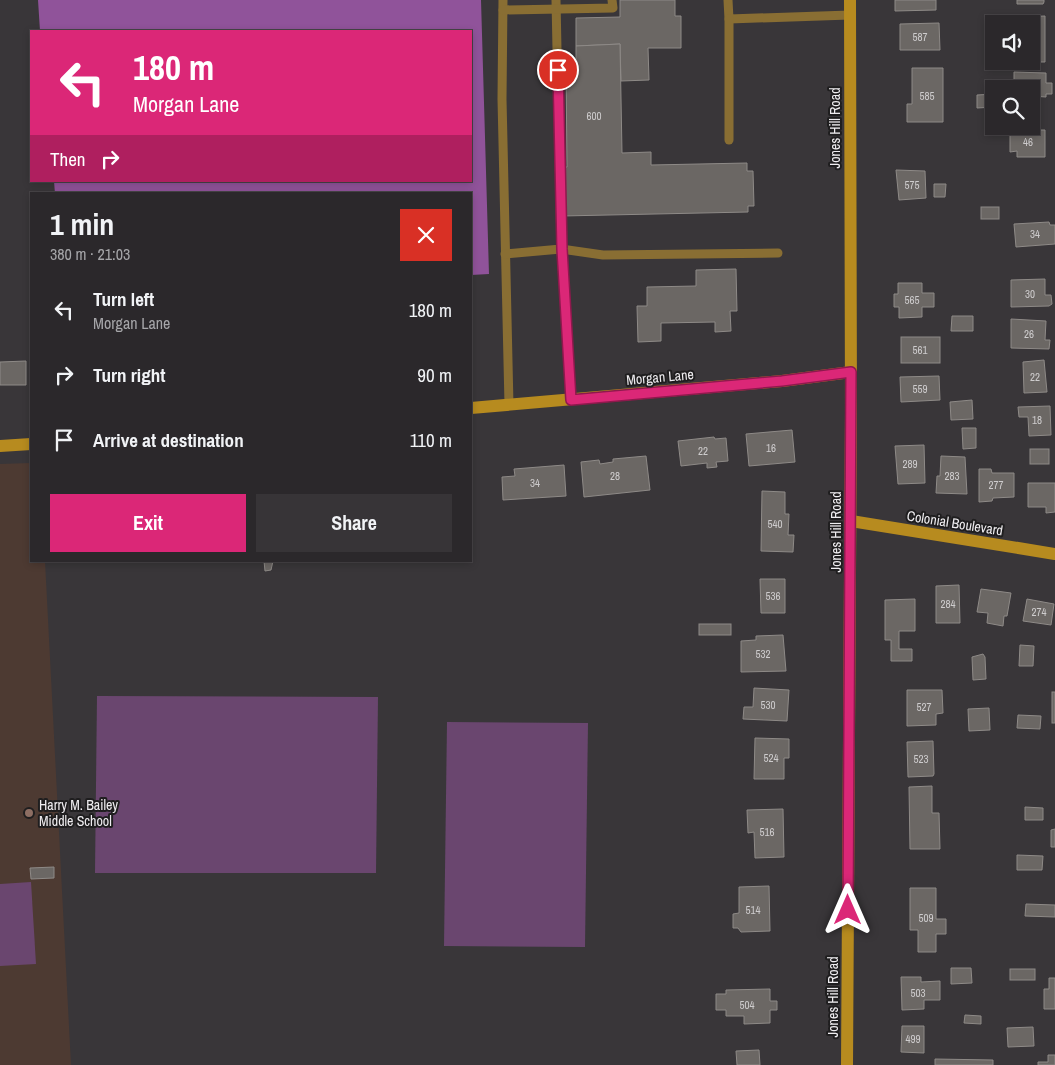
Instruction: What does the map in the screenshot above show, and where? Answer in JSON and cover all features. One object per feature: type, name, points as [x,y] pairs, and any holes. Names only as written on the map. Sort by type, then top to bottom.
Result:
[{"type":"main road","name":"Jones Hill Road","points":[[848,1065],[851,521],[850,0]]},
{"type":"main road","name":"Morgan Lane","points":[[472,408],[782,381],[851,372]]},
{"type":"main road","points":[[0,446],[30,444]]},
{"type":"main road","name":"Colonial Boulevard","points":[[851,521],[1055,554]]},
{"type":"lane","points":[[503,0],[505,254],[509,405]]},
{"type":"lane","points":[[556,0],[562,249],[571,400]]},
{"type":"lane","points":[[502,10],[613,8],[612,0]]},
{"type":"lane","points":[[728,0],[729,140]]},
{"type":"lane","points":[[729,19],[850,15]]},
{"type":"lane","points":[[505,254],[562,249],[603,256],[778,253]]},
{"type":"shaded area","points":[[38,0],[481,0],[489,274],[472,275],[472,192],[55,192],[54,182],[472,182],[472,30],[40,30]]},
{"type":"shaded area","name":"Harry M. Bailey Middle School","points":[[30,463],[30,562],[45,562],[71,1065],[0,1065],[0,464]]},
{"type":"shaded area","points":[[97,696],[378,697],[376,873],[95,873]]},
{"type":"shaded area","points":[[447,722],[588,723],[585,947],[444,946]]},
{"type":"shaded area","points":[[31,882],[36,964],[0,966],[0,884]]},
{"type":"building","points":[[620,0],[675,0],[675,16],[681,16],[681,48],[648,48],[649,80],[621,81],[620,44],[576,46],[576,18],[620,17]]},
{"type":"building","points":[[895,0],[936,0],[936,10],[895,11]]},
{"type":"building","points":[[1017,0],[1044,0],[1044,2],[1043,4],[1017,4]]},
{"type":"building","points":[[1040,16],[1045,16],[1045,62],[1040,62]]},
{"type":"building","points":[[939,23],[940,50],[900,50],[900,24]]},
{"type":"building","points":[[620,44],[622,153],[651,152],[651,165],[747,163],[747,171],[753,171],[754,206],[748,206],[748,212],[562,216],[562,167],[567,167],[566,67],[576,67],[576,46]]},
{"type":"building","points":[[912,68],[943,68],[943,122],[907,122],[907,104],[912,104]]},
{"type":"building","points":[[1014,72],[1046,73],[1046,83],[1052,83],[1052,94],[1046,94],[1046,97],[1040,97],[1040,80],[1014,80]]},
{"type":"building","points":[[977,95],[985,95],[985,108],[977,108]]},
{"type":"building","points":[[1040,130],[1045,130],[1045,157],[1017,157],[1017,151],[1010,152],[1010,135],[1040,135]]},
{"type":"building","points":[[896,170],[925,171],[926,198],[899,200]]},
{"type":"building","points":[[934,184],[946,184],[945,197],[934,197]]},
{"type":"building","points":[[981,207],[999,207],[999,219],[981,219]]},
{"type":"building","points":[[1049,222],[1050,225],[1055,225],[1055,244],[1016,247],[1014,224]]},
{"type":"building","points":[[736,269],[737,311],[730,311],[731,331],[715,332],[715,322],[661,323],[661,341],[638,342],[637,306],[647,306],[647,287],[696,286],[696,270]]},
{"type":"building","points":[[1045,279],[1045,295],[1051,295],[1052,304],[1049,306],[1011,307],[1011,280]]},
{"type":"building","points":[[898,283],[922,283],[922,293],[934,293],[934,307],[922,307],[922,317],[899,318],[899,307],[894,307],[894,294],[898,294]]},
{"type":"building","points":[[952,316],[973,316],[973,331],[951,331]]},
{"type":"building","points":[[1011,319],[1046,321],[1045,340],[1050,340],[1049,349],[1011,348]]},
{"type":"building","points":[[901,337],[940,337],[940,363],[901,363]]},
{"type":"building","points":[[1044,360],[1047,392],[1024,393],[1023,362]]},
{"type":"building","points":[[26,361],[26,385],[0,385],[0,362]]},
{"type":"building","points":[[939,376],[940,400],[901,402],[900,377]]},
{"type":"building","points":[[972,400],[973,419],[951,420],[950,402]]},
{"type":"building","points":[[1050,406],[1051,435],[1029,436],[1028,417],[1019,417],[1018,407]]},
{"type":"building","points":[[962,428],[976,428],[976,448],[963,449]]},
{"type":"building","points":[[792,430],[795,462],[749,466],[746,434]]},
{"type":"building","points":[[714,437],[715,439],[726,438],[728,461],[716,462],[717,467],[707,468],[707,463],[681,466],[678,441]]},
{"type":"building","points":[[924,445],[925,483],[898,484],[895,446]]},
{"type":"building","points":[[1030,449],[1049,449],[1049,464],[1030,464]]},
{"type":"building","points":[[646,456],[650,490],[584,497],[581,462],[599,460],[600,464],[613,462],[613,459]]},
{"type":"building","points":[[941,456],[965,457],[967,494],[936,493],[937,476],[940,476]]},
{"type":"building","points":[[564,465],[566,496],[503,500],[502,477],[515,476],[514,469]]},
{"type":"building","points":[[979,469],[991,469],[992,473],[1014,473],[1014,497],[993,498],[992,501],[979,502]]},
{"type":"building","points":[[1028,483],[1055,483],[1055,512],[1046,513],[1046,507],[1028,507]]},
{"type":"building","points":[[762,491],[785,492],[785,514],[789,514],[788,535],[794,535],[793,552],[761,551]]},
{"type":"building","points":[[264,562],[273,562],[271,570],[265,571]]},
{"type":"building","points":[[760,579],[785,579],[785,613],[761,613]]},
{"type":"building","points":[[959,585],[960,623],[936,623],[936,586]]},
{"type":"building","points":[[981,589],[1011,593],[1007,616],[1004,616],[1003,626],[987,623],[988,613],[977,612]]},
{"type":"building","points":[[915,599],[915,631],[899,631],[899,649],[912,649],[912,661],[891,661],[891,640],[885,640],[885,600]]},
{"type":"building","points":[[1027,599],[1054,604],[1051,625],[1023,621]]},
{"type":"building","points":[[699,624],[731,624],[731,635],[699,635]]},
{"type":"building","points":[[783,635],[786,671],[741,672],[741,641],[756,640],[756,636]]},
{"type":"building","points":[[1020,645],[1034,646],[1033,666],[1019,666]]},
{"type":"building","points":[[983,654],[985,657],[986,679],[973,680],[972,657]]},
{"type":"building","points":[[754,688],[789,690],[787,721],[743,719],[744,707],[753,707]]},
{"type":"building","points":[[907,690],[942,690],[943,713],[936,714],[936,725],[907,726]]},
{"type":"building","points":[[1052,692],[1055,692],[1055,723],[1052,723]]},
{"type":"building","points":[[989,708],[990,730],[969,731],[968,709]]},
{"type":"building","points":[[1018,715],[1041,716],[1040,729],[1017,728]]},
{"type":"building","points":[[755,738],[789,739],[789,758],[784,758],[784,779],[754,779]]},
{"type":"building","points":[[933,741],[933,776],[908,777],[907,742]]},
{"type":"building","points":[[932,786],[932,813],[939,813],[940,849],[910,849],[909,787]]},
{"type":"building","points":[[1025,807],[1043,808],[1043,820],[1025,820]]},
{"type":"building","points":[[783,809],[784,857],[755,858],[754,832],[748,833],[747,810]]},
{"type":"building","points":[[1055,829],[1055,847],[1051,847],[1051,830]]},
{"type":"building","points":[[1017,855],[1043,856],[1042,870],[1017,870]]},
{"type":"building","points":[[54,867],[54,878],[31,879],[30,868]]},
{"type":"building","points":[[769,886],[770,931],[741,932],[738,928],[733,928],[733,914],[739,913],[739,887]]},
{"type":"building","points":[[910,888],[936,888],[936,919],[946,919],[946,934],[936,934],[936,952],[918,952],[918,930],[910,930]]},
{"type":"building","points":[[1026,904],[1055,905],[1055,917],[1025,916]]},
{"type":"building","points":[[951,968],[971,968],[972,983],[951,984]]},
{"type":"building","points":[[1010,969],[1035,969],[1035,980],[1010,980]]},
{"type":"building","points":[[901,977],[921,977],[921,982],[940,981],[940,1000],[924,1000],[924,1009],[902,1010]]},
{"type":"building","points":[[1049,978],[1055,978],[1055,1009],[1044,1009],[1044,989],[1049,989]]},
{"type":"building","points":[[770,989],[770,1001],[777,1001],[777,1010],[770,1010],[770,1023],[744,1024],[744,1016],[726,1016],[726,1010],[716,1010],[716,994],[726,994],[726,990]]},
{"type":"building","points":[[965,1015],[981,1016],[981,1024],[964,1023]]},
{"type":"building","points":[[902,1026],[924,1026],[924,1053],[901,1052]]},
{"type":"building","points":[[1033,1027],[1034,1046],[1008,1047],[1007,1028]]},
{"type":"building","points":[[759,1050],[760,1065],[737,1065],[736,1051]]},
{"type":"building","points":[[1048,1055],[1055,1055],[1055,1065],[1038,1065],[1038,1062],[1048,1062]]},
{"type":"building","points":[[935,1059],[993,1060],[993,1065],[935,1065]]},
{"type":"place","name":"Harry M. Bailey Middle School","points":[[29,813]]},
{"type":"route","points":[[558,70],[562,249],[571,400],[782,381],[851,372],[848,910]]}]
